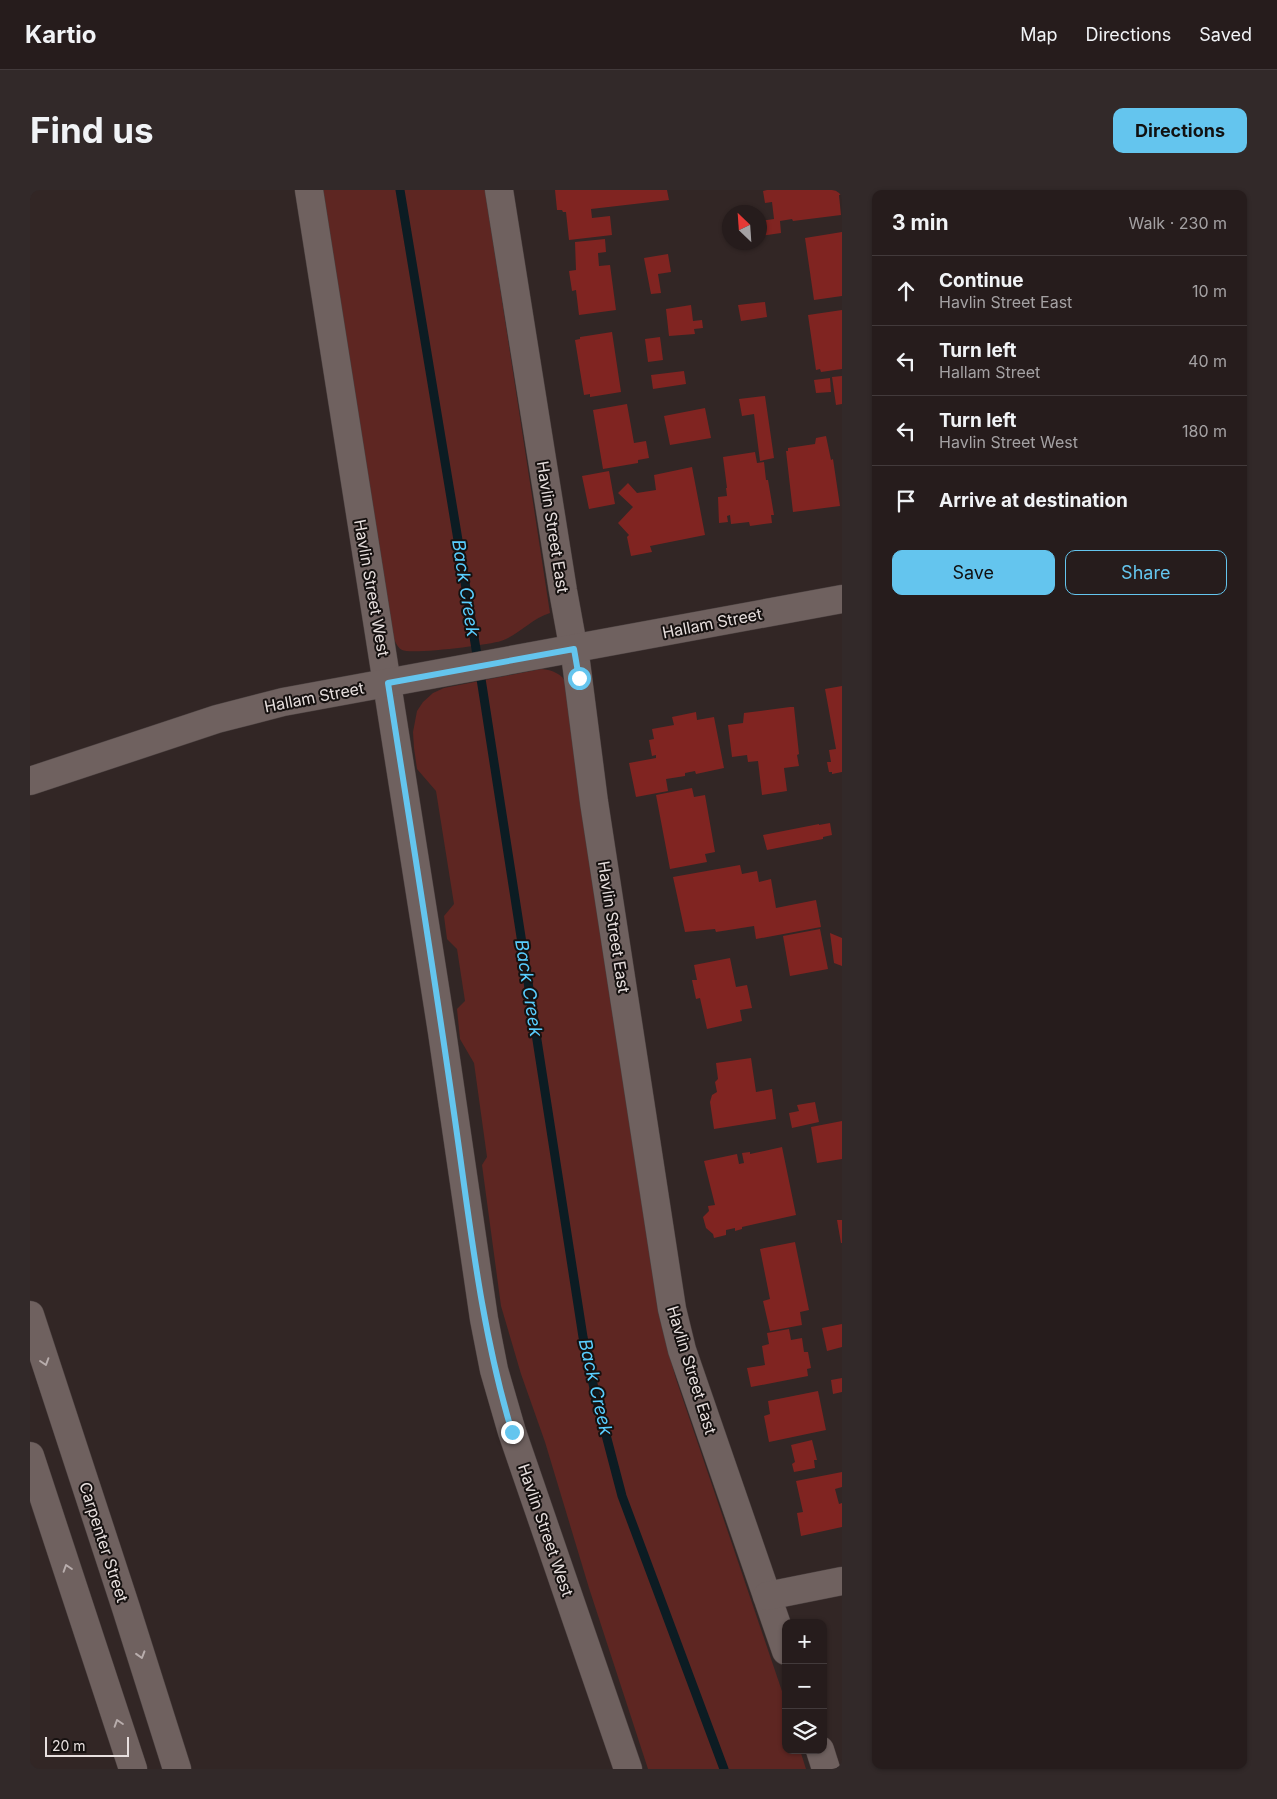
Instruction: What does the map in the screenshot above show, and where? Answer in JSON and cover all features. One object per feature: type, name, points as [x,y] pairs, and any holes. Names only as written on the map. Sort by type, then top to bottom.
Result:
[{"type":"street","name":"Havlin Street West","points":[[309,190],[444,1041],[484,1318],[494,1370],[512,1432],[628,1769]]},
{"type":"street","name":"Havlin Street East","points":[[499,190],[563,591],[574,649],[594,802],[672,1308],[682,1350],[782,1639]]},
{"type":"street","name":"Hallam Street","points":[[30,781],[217,719],[283,702],[842,599]]},
{"type":"street","name":"Carpenter Street","points":[[30,1315],[177,1769]]},
{"type":"street","points":[[30,1456],[133,1769]]},
{"type":"street","points":[[767,1596],[842,1581]]},
{"type":"street","points":[[821,1754],[826,1769]]},
{"type":"shaded area","points":[[323,190],[485,190],[550,613],[537,619],[507,639],[481,645],[419,651],[402,650],[394,640],[389,627]]},
{"type":"shaded area","points":[[541,669],[557,673],[567,684],[652,1271],[669,1354],[782,1691],[782,1754],[801,1754],[806,1769],[648,1769],[589,1588],[545,1442],[521,1374],[501,1306],[482,1165],[487,1157],[474,1063],[460,1039],[457,1009],[465,1001],[457,949],[447,939],[444,916],[454,904],[436,791],[417,769],[414,748],[413,732],[417,711],[433,693],[444,688]]},
{"type":"building","points":[[555,190],[667,190],[669,200],[591,209],[592,218],[610,216],[612,235],[569,240],[566,212],[557,210]]},
{"type":"building","points":[[842,190],[842,195],[839,195],[841,215],[780,221],[781,233],[767,235],[767,220],[774,219],[772,202],[765,203],[763,191]]},
{"type":"building","points":[[842,232],[842,296],[814,300],[805,238]]},
{"type":"building","points":[[605,239],[606,252],[598,253],[599,266],[610,265],[616,310],[579,315],[576,290],[572,291],[569,271],[576,270],[575,242]]},
{"type":"building","points":[[668,254],[671,272],[658,274],[661,293],[651,294],[644,258]]},
{"type":"building","points":[[765,302],[767,317],[741,321],[738,305]]},
{"type":"building","points":[[691,305],[693,321],[702,320],[703,328],[694,329],[695,334],[669,336],[666,309]]},
{"type":"building","points":[[842,310],[842,369],[821,372],[820,369],[816,370],[808,315]]},
{"type":"building","points":[[612,332],[621,392],[590,397],[590,394],[584,395],[575,340],[580,339],[580,337]]},
{"type":"building","points":[[660,337],[663,360],[648,362],[645,339]]},
{"type":"building","points":[[684,371],[686,384],[653,389],[651,375]]},
{"type":"building","points":[[842,376],[842,404],[836,405],[832,377]]},
{"type":"building","points":[[830,378],[831,392],[816,393],[814,380]]},
{"type":"building","points":[[765,396],[774,458],[760,461],[754,414],[742,416],[739,399]]},
{"type":"building","points":[[627,404],[634,443],[646,441],[649,458],[638,460],[638,463],[603,469],[593,410]]},
{"type":"building","points":[[705,408],[711,438],[670,445],[664,416]]},
{"type":"building","points":[[826,436],[831,460],[833,459],[840,506],[793,512],[786,451],[788,451],[788,448],[815,444],[816,438]]},
{"type":"building","points":[[755,452],[757,463],[764,462],[774,515],[771,515],[772,523],[750,526],[749,522],[731,524],[730,515],[727,516],[728,522],[719,523],[718,497],[727,496],[723,457]]},
{"type":"building","points":[[692,467],[705,535],[650,546],[652,552],[631,556],[627,537],[629,535],[618,523],[633,507],[618,493],[628,483],[637,493],[656,490],[654,475]]},
{"type":"building","points":[[609,471],[615,504],[589,509],[582,476]]},
{"type":"building","points":[[842,686],[842,772],[832,774],[832,772],[829,772],[827,762],[831,762],[829,750],[836,749],[825,689]]},
{"type":"building","points":[[794,707],[799,766],[784,768],[787,791],[762,795],[758,761],[748,762],[747,755],[732,757],[728,725],[743,723],[744,713]]},
{"type":"building","points":[[696,712],[697,720],[714,717],[724,768],[696,774],[695,771],[685,773],[685,776],[666,779],[668,791],[636,797],[629,763],[656,758],[656,755],[652,756],[649,740],[654,739],[652,729],[674,725],[672,717]]},
{"type":"building","points":[[692,788],[694,797],[705,795],[715,852],[705,854],[707,862],[670,869],[656,795]]},
{"type":"building","points":[[830,823],[832,835],[823,837],[823,839],[767,850],[763,835]]},
{"type":"building","points":[[740,865],[742,874],[757,871],[759,882],[771,879],[776,908],[816,900],[821,927],[756,939],[754,926],[716,932],[715,929],[685,932],[673,877]]},
{"type":"building","points":[[820,929],[828,969],[790,976],[783,936]]},
{"type":"building","points":[[830,933],[842,938],[842,966],[834,963]]},
{"type":"building","points":[[730,958],[736,987],[747,985],[752,1008],[740,1010],[742,1021],[707,1029],[700,998],[696,999],[692,980],[697,980],[694,965]]},
{"type":"building","points":[[751,1058],[756,1092],[772,1089],[776,1119],[714,1129],[710,1102],[712,1095],[717,1092],[715,1082],[718,1079],[716,1063]]},
{"type":"building","points":[[815,1102],[819,1122],[792,1128],[789,1113],[799,1111],[797,1105]]},
{"type":"building","points":[[842,1121],[842,1159],[817,1163],[811,1127]]},
{"type":"building","points":[[782,1147],[796,1215],[742,1227],[742,1229],[735,1231],[735,1228],[726,1230],[726,1235],[714,1238],[713,1234],[706,1228],[703,1217],[709,1211],[708,1206],[715,1205],[704,1161],[737,1154],[739,1164],[744,1163],[742,1153],[750,1152],[750,1154]]},
{"type":"building","points":[[837,1220],[842,1220],[842,1243],[841,1243]]},
{"type":"building","points":[[795,1242],[809,1310],[800,1312],[802,1325],[770,1331],[763,1301],[770,1299],[760,1249]]},
{"type":"building","points":[[842,1324],[842,1347],[827,1351],[822,1328]]},
{"type":"building","points":[[789,1329],[791,1340],[802,1338],[804,1352],[808,1352],[811,1368],[807,1369],[808,1376],[751,1387],[747,1368],[765,1365],[762,1346],[769,1344],[767,1333]]},
{"type":"building","points":[[842,1378],[842,1392],[833,1394],[831,1380]]},
{"type":"building","points":[[818,1391],[826,1430],[769,1442],[764,1416],[770,1414],[768,1401]]},
{"type":"building","points":[[812,1440],[817,1460],[814,1460],[815,1468],[794,1472],[792,1464],[795,1462],[791,1445]]},
{"type":"building","points":[[842,1472],[842,1487],[835,1489],[839,1504],[842,1503],[842,1527],[801,1536],[797,1513],[803,1512],[796,1481]]},
{"type":"waterway","name":"Back Creek","points":[[400,190],[482,685],[583,1337],[595,1393],[622,1496],[724,1769]]},
{"type":"route","points":[[512,1432],[494,1370],[484,1318],[388,683],[574,649],[579,678]]}]
